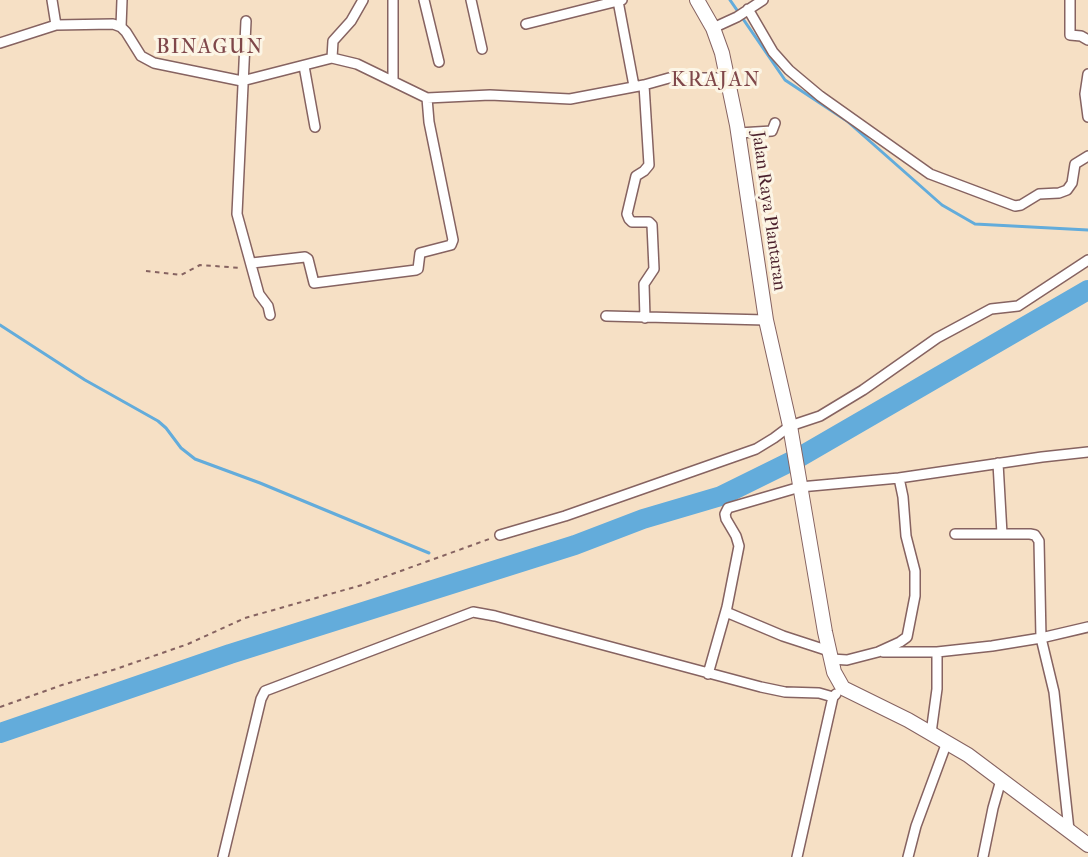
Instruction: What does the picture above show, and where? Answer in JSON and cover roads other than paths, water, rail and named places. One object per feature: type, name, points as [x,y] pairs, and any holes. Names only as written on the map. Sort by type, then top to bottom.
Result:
[{"type":"main road","name":"Jalan Raya Plantaran","points":[[697,0],[713,28],[722,53],[739,133],[766,320],[791,429],[838,693]]},
{"type":"main road","points":[[838,693],[947,742],[968,755],[1088,845]]},
{"type":"street","points":[[52,0],[56,25]]},
{"type":"street","points":[[122,0],[122,27],[136,50],[147,60],[242,81],[332,58],[357,64],[427,98],[490,95],[570,99],[669,78],[727,78]]},
{"type":"street","points":[[332,58],[333,41],[351,21],[363,0]]},
{"type":"street","points":[[393,0],[393,81]]},
{"type":"street","points":[[424,0],[439,62]]},
{"type":"street","points":[[471,0],[482,49]]},
{"type":"street","points":[[713,28],[743,13],[761,0]]},
{"type":"street","points":[[1070,0],[1070,35],[1081,36],[1088,40]]},
{"type":"street","points":[[526,24],[620,1],[639,86],[649,165],[636,176],[627,214],[632,222],[649,222],[652,225],[654,269],[644,284],[645,318]]},
{"type":"street","points":[[743,13],[789,70],[820,96],[930,174],[1015,206],[1039,194],[1059,193],[1067,190],[1072,183],[1075,164],[1088,156]]},
{"type":"street","points":[[246,21],[237,214],[259,294],[268,306],[270,315]]},
{"type":"street","points":[[0,43],[56,25],[113,24],[122,27]]},
{"type":"street","points":[[304,66],[315,127]]},
{"type":"street","points":[[1088,77],[1085,94],[1088,117]]},
{"type":"street","points":[[252,266],[305,257],[314,283],[416,270],[420,253],[451,245],[453,240],[429,122],[427,98]]},
{"type":"street","points":[[739,133],[772,130],[775,123]]},
{"type":"street","points":[[500,535],[565,516],[756,449],[820,416],[863,390],[937,338],[991,309],[1018,306],[1088,260]]},
{"type":"street","points":[[606,316],[766,320]]},
{"type":"street","points":[[708,674],[726,612],[739,546],[726,519],[726,509],[799,483],[899,478],[1088,452]]},
{"type":"street","points":[[998,464],[1002,534]]},
{"type":"street","points":[[726,612],[847,660],[878,652],[907,637],[915,596],[915,571],[906,536],[899,478]]},
{"type":"street","points":[[955,534],[1030,534],[1035,535],[1040,541],[1041,638],[1054,692],[1069,830]]},
{"type":"street","points":[[223,857],[261,699],[265,691],[467,614],[479,612],[773,690],[838,693],[797,857]]},
{"type":"street","points":[[878,652],[937,652],[1041,638],[1088,627]]},
{"type":"street","points":[[931,733],[937,689],[937,652]]},
{"type":"street","points":[[908,857],[916,826],[947,742]]},
{"type":"street","points":[[982,857],[1001,780]]},
{"type":"waterway","points":[[730,0],[785,80],[847,121],[942,205],[975,224],[1088,230]]},
{"type":"waterway","points":[[0,733],[230,654],[575,545],[643,519],[721,496],[798,458],[1088,290]]},
{"type":"waterway","points":[[0,325],[85,380],[158,421],[181,448],[195,459],[260,483],[429,553]]},
{"type":"district","name":"BINAGUN","points":[[210,48]]},
{"type":"district","name":"KRAJAN","points":[[716,81]]}]
